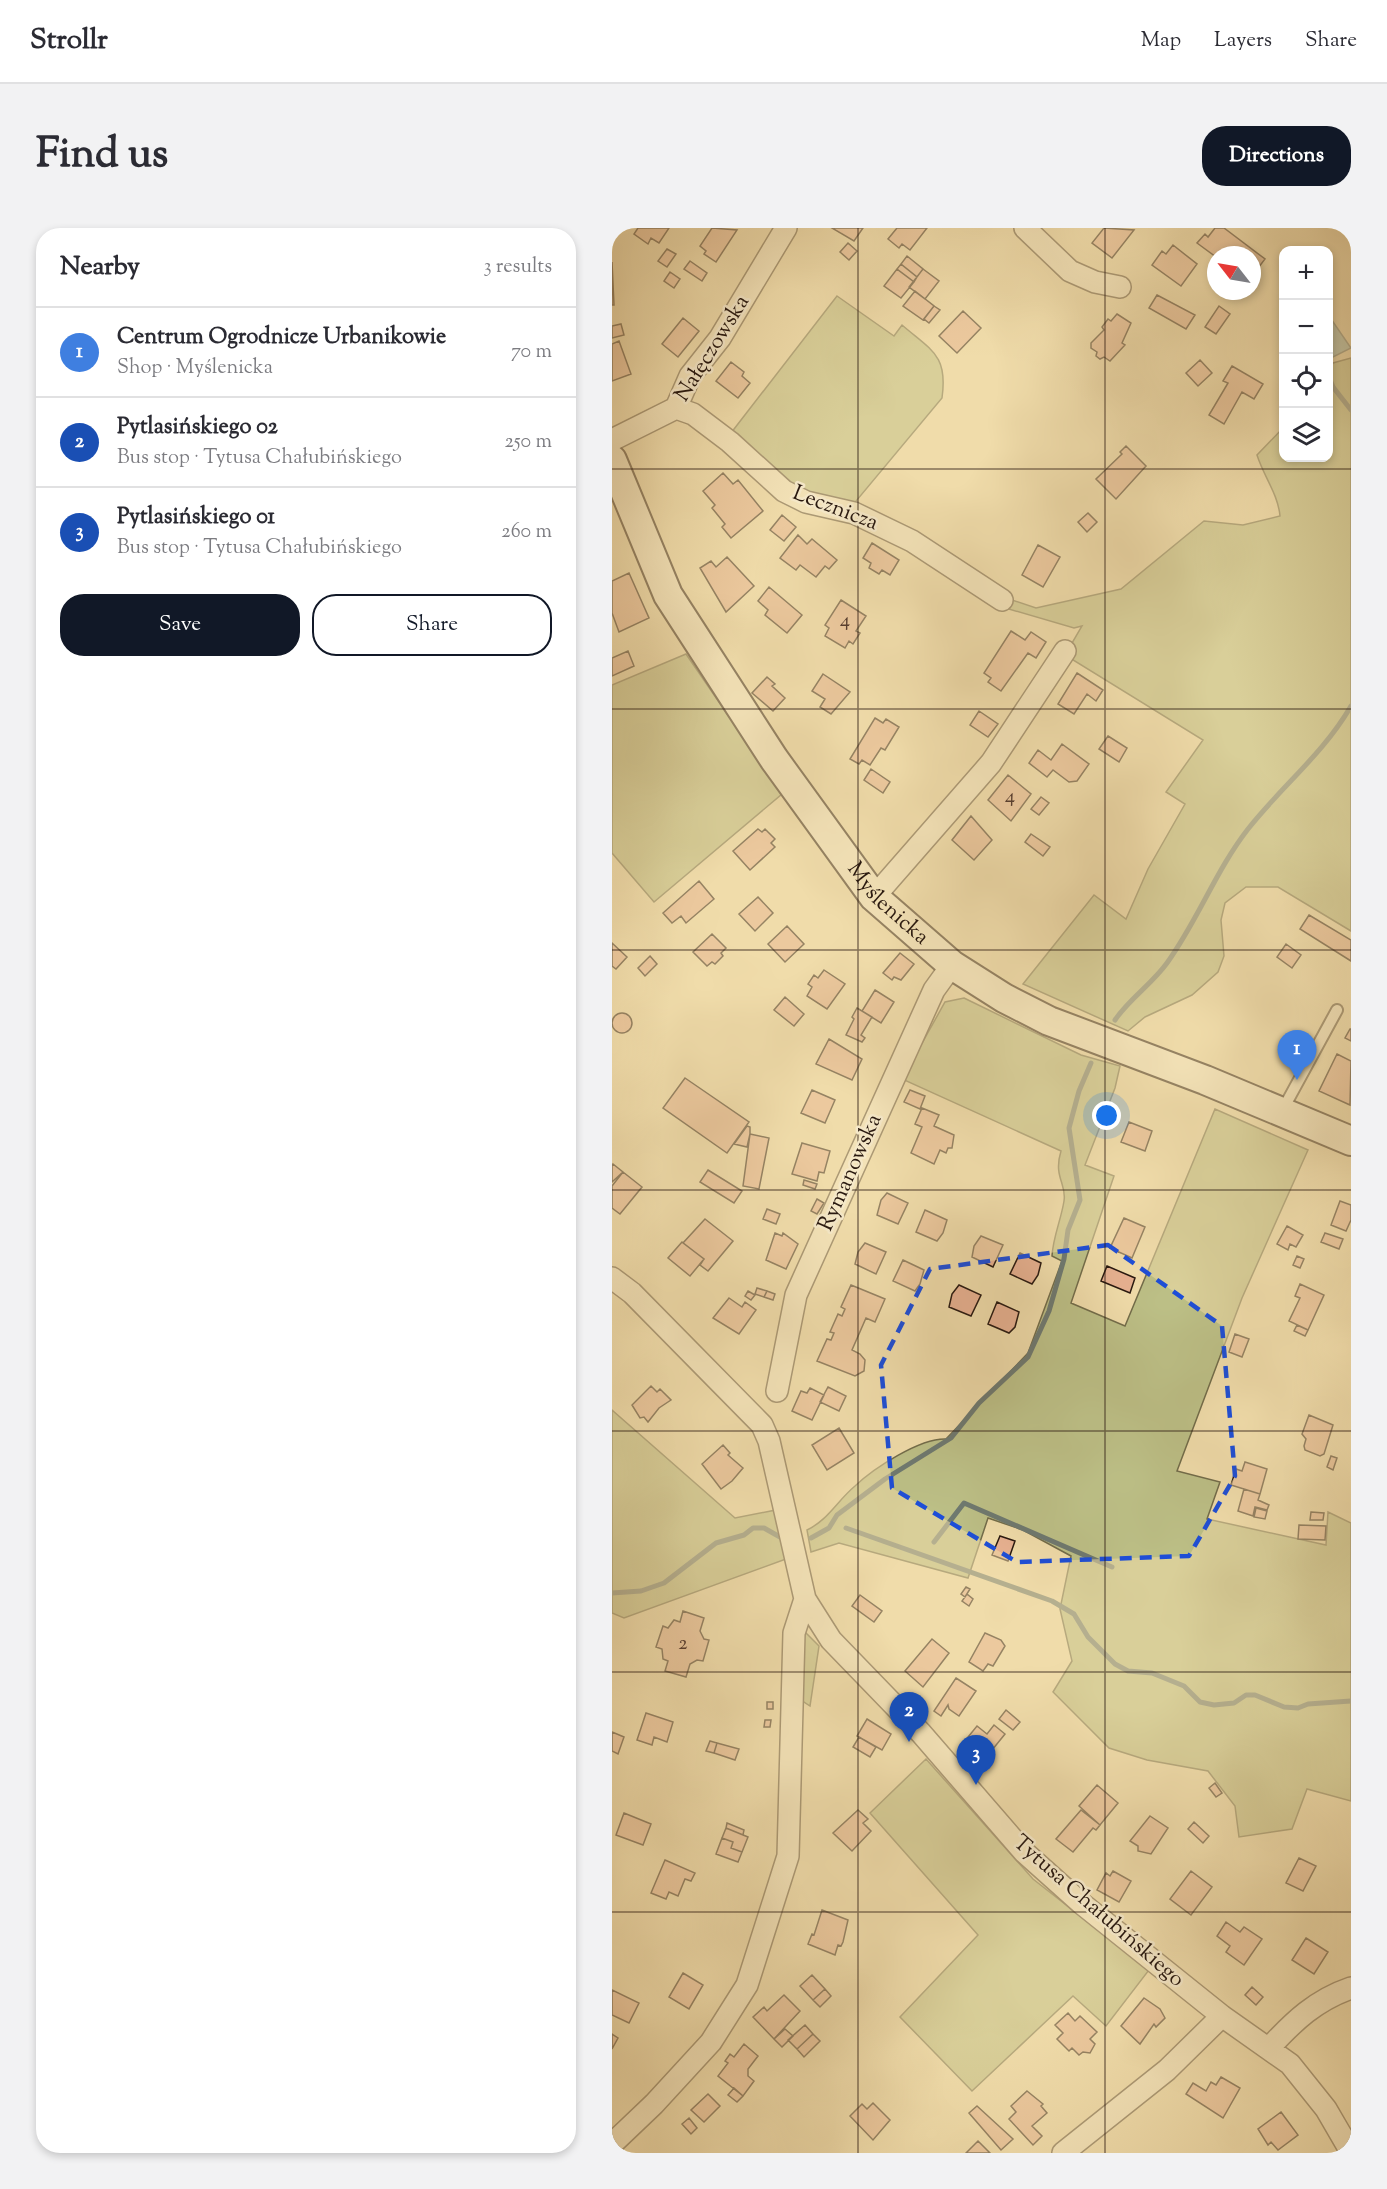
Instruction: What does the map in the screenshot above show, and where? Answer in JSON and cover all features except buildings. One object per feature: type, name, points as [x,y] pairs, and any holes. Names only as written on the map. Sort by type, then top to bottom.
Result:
[{"type":"street","name":"Nałęczowska","points":[[612,440],[676,408],[690,376],[720,338],[786,228]]},
{"type":"street","points":[[1025,228],[1070,271],[1095,282],[1120,287]]},
{"type":"street","name":"Lecznicza","points":[[676,408],[693,414],[730,442],[784,491],[806,502],[854,513],[912,541],[1002,600]]},
{"type":"street","name":"Myślenicka","points":[[612,460],[668,595],[774,759],[874,897],[952,965],[1004,998],[1049,1021],[1351,1141]]},
{"type":"street","points":[[874,897],[991,763],[1065,651]]},
{"type":"street","name":"Rymanowska","points":[[777,1391],[796,1294],[934,990],[952,965]]},
{"type":"street","name":"Tytusa Chałubińskiego","points":[[612,1278],[632,1293],[762,1425],[769,1441],[805,1599],[831,1640],[921,1733],[1024,1852],[1081,1903],[1222,2016],[1270,2047],[1304,2080],[1351,2152]]},
{"type":"street","points":[[612,2144],[654,2104],[711,2042],[747,1985],[788,1856],[794,1633],[805,1599]]},
{"type":"street","points":[[1270,2047],[1299,2016],[1330,1995],[1351,1988]]},
{"type":"street","points":[[1063,2153],[1167,2070],[1222,2016]]},
{"type":"lane","points":[[1280,1111],[1337,1010]]},
{"type":"highlighted area","points":[[1108,1245],[1222,1326],[1235,1476],[1189,1556],[1017,1562],[892,1488],[881,1365],[930,1269]]},
{"type":"green space","points":[[837,296],[894,336],[902,325],[936,355],[940,363],[943,384],[942,398],[852,506],[790,487],[731,433]]},
{"type":"green space","points":[[1351,358],[1351,931],[1278,887],[1246,887],[1225,903],[1221,920],[1224,956],[1218,972],[1192,995],[1145,1017],[1128,1031],[1023,984],[1094,895],[1126,919],[1148,869],[1185,804],[1166,792],[1203,740],[1065,655],[1082,626],[1074,628],[1002,607],[1006,598],[1036,608],[1121,589],[1204,521],[1243,525],[1280,516],[1277,500],[1257,455],[1279,432],[1279,462],[1333,462],[1333,363]]},
{"type":"green space","points":[[686,654],[782,794],[654,902],[612,853],[612,685]]},
{"type":"green space","points":[[964,998],[1081,1055],[1120,1066],[1115,1088],[1085,1165],[1114,1176],[1071,1303],[1125,1326],[1215,1109],[1308,1150],[1242,1298],[1177,1471],[1220,1482],[1207,1519],[1326,1545],[1328,1512],[1351,1523],[1351,1801],[1307,1789],[1292,1829],[1239,1837],[1235,1806],[1208,1771],[1147,1760],[1109,1748],[1053,1692],[1072,1661],[1060,1609],[1071,1556],[1023,1530],[988,1518],[968,1578],[839,1543],[811,1552],[807,1530],[827,1516],[863,1479],[898,1455],[923,1443],[946,1439],[1028,1353],[1062,1261],[1052,1256],[1064,1201],[1064,1190],[1059,1174],[1061,1151],[902,1079],[945,1002]]},
{"type":"green space","points":[[612,1410],[735,1518],[776,1510],[786,1559],[624,1618],[612,1613]]},
{"type":"green space","points":[[803,1630],[819,1646],[810,1706],[801,1700]]},
{"type":"green space","points":[[926,1759],[1033,1879],[1149,1970],[1106,2026],[1073,1996],[972,2091],[900,2017],[978,1935],[870,1813]]},
{"type":"water","points":[[1333,322],[1351,348],[1333,357]]},
{"type":"waterway","points":[[1333,387],[1351,410]]},
{"type":"waterway","points":[[1115,1020],[1167,963],[1226,861],[1248,829],[1328,739],[1351,706]]},
{"type":"waterway","points":[[811,1538],[829,1528],[837,1515],[885,1479],[951,1438],[979,1403],[1028,1357],[1049,1311],[1064,1259],[1068,1230],[1080,1200],[1069,1128],[1079,1091],[1091,1063]]},
{"type":"waterway","points":[[934,1542],[964,1503],[1112,1567]]},
{"type":"waterway","points":[[612,1593],[641,1591],[664,1583],[716,1543],[744,1535],[753,1528],[764,1528],[780,1537]]},
{"type":"waterway","points":[[846,1528],[1052,1601],[1074,1614],[1088,1637],[1115,1664],[1128,1671],[1152,1673],[1184,1686],[1200,1702],[1214,1705],[1234,1703],[1246,1695],[1255,1695],[1284,1707],[1298,1708],[1308,1704],[1351,1701]]},
{"type":"place","name":"Centrum Ogrodnicze Urbanikowie","points":[[1297,1080]]},
{"type":"place","name":"Pytlasińskiego 02","points":[[909,1742]]},
{"type":"place","name":"Pytlasińskiego 01","points":[[976,1785]]}]
